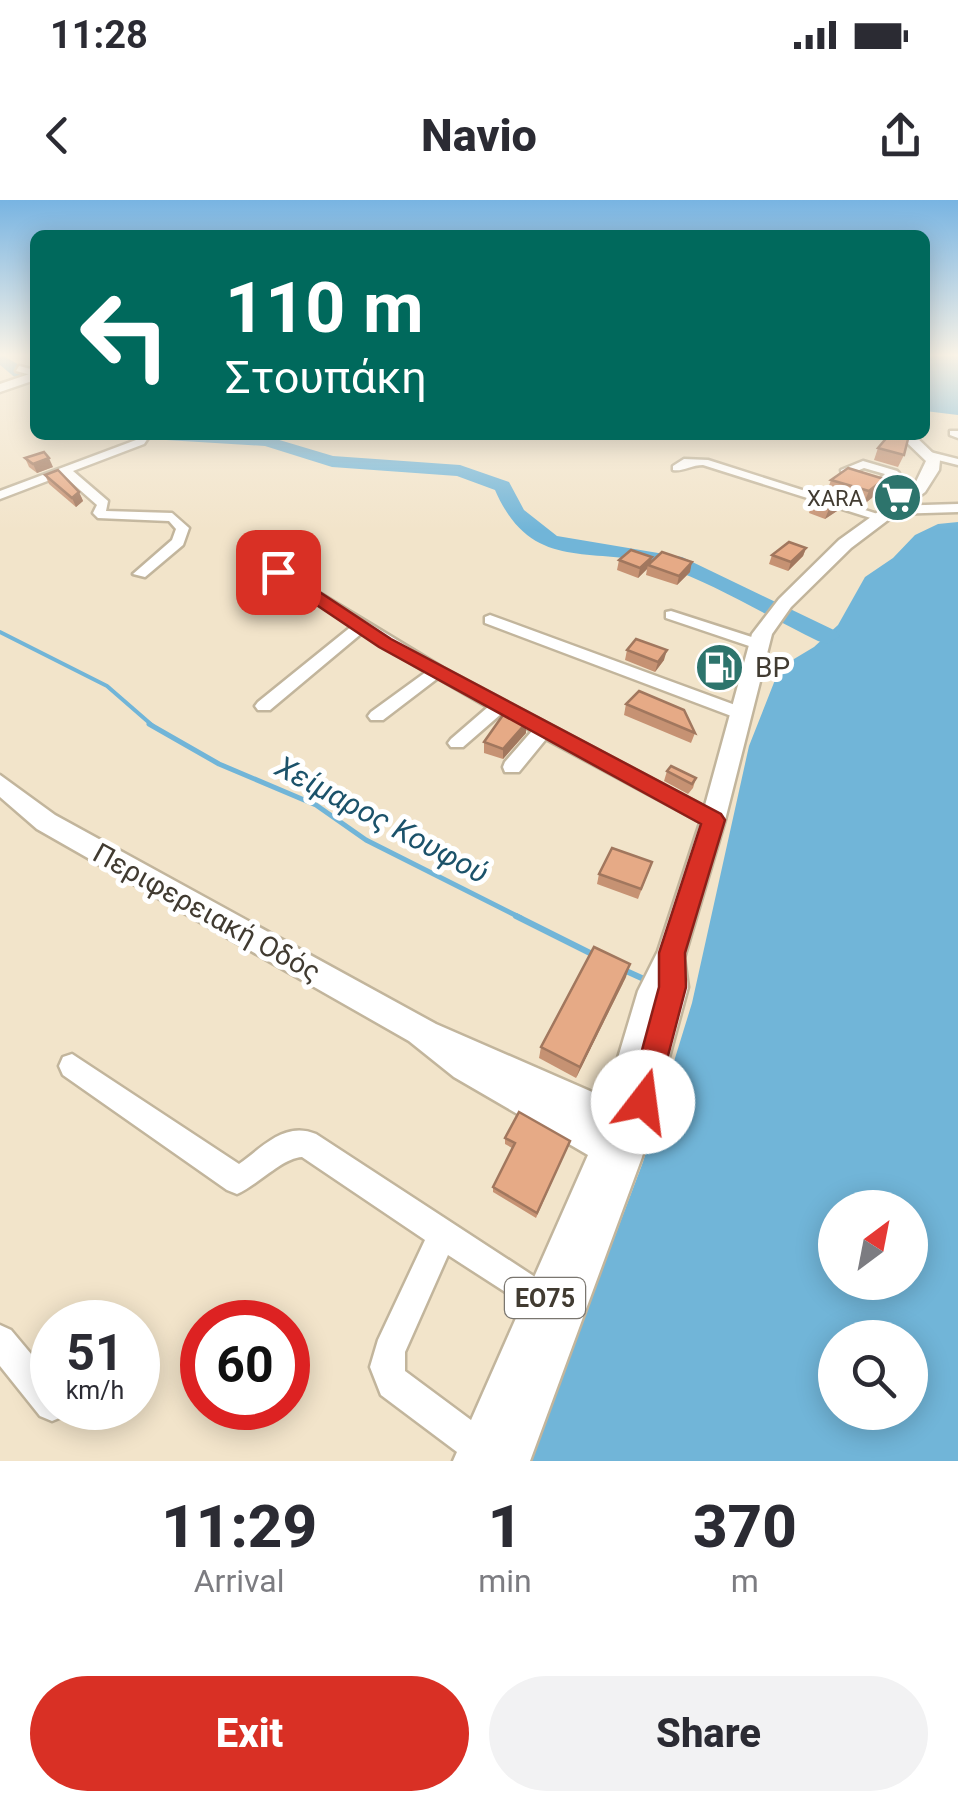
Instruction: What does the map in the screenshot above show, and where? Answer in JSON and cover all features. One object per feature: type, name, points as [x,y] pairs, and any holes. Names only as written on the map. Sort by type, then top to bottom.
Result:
[{"type":"main road","points":[[910,497],[932,470],[930,455],[912,440]]},
{"type":"main road","name":"ΕΟ75","points":[[490,1458],[621,1138],[673,987],[672,953],[714,820],[758,644],[778,611],[845,544],[910,497]]},
{"type":"main road","name":"Περιφερειακή Οδός","points":[[0,784],[46,822],[420,1031],[464,1066],[621,1138]]},
{"type":"main road","name":"ΕΟ75","points":[[490,1458],[544,1301],[621,1138]]},
{"type":"street","points":[[0,495],[141,440]]},
{"type":"street","points":[[930,455],[958,462]]},
{"type":"street","points":[[677,468],[688,461],[704,462],[886,514],[958,508]]},
{"type":"street","points":[[65,470],[104,504],[102,515],[172,517],[183,528],[178,542],[140,574]]},
{"type":"street","points":[[878,486],[910,497]]},
{"type":"street","points":[[278,572],[360,628],[436,672],[714,820]]},
{"type":"street","points":[[671,615],[758,644]]},
{"type":"street","points":[[490,620],[740,713]]},
{"type":"street","points":[[264,706],[360,628]]},
{"type":"street","points":[[378,716],[436,672]]},
{"type":"street","points":[[457,743],[500,705]]},
{"type":"street","points":[[512,768],[544,729]]},
{"type":"street","points":[[72,1066],[237,1180],[250,1176],[286,1145],[306,1144],[544,1301]]},
{"type":"street","points":[[443,1234],[386,1367],[393,1383],[490,1458]]},
{"type":"street","points":[[0,1341],[30,1377]]},
{"type":"water","points":[[958,522],[958,1461],[530,1461],[643,1162],[692,1003],[749,746],[775,680],[789,662],[814,647],[838,625],[865,577],[893,558],[915,535],[938,524]]},
{"type":"building","points":[[885,440],[908,440],[904,455],[878,448]]},
{"type":"building","points":[[44,452],[49,458],[33,464],[25,458]]},
{"type":"building","points":[[848,468],[884,479],[869,491],[831,480]]},
{"type":"building","points":[[58,470],[79,492],[72,498],[45,475]]},
{"type":"building","points":[[823,496],[841,502],[829,509],[812,503]]},
{"type":"building","points":[[789,542],[806,548],[791,562],[772,555]]},
{"type":"building","points":[[631,550],[652,557],[640,568],[619,560]]},
{"type":"building","points":[[662,552],[692,562],[679,576],[648,565]]},
{"type":"building","points":[[636,639],[667,650],[658,662],[627,650]]},
{"type":"building","points":[[639,691],[684,710],[695,733],[626,704]]},
{"type":"building","points":[[503,715],[526,723],[503,749],[484,742]]},
{"type":"building","points":[[671,766],[696,778],[692,784],[667,771]]},
{"type":"building","points":[[612,848],[652,862],[641,889],[599,874]]},
{"type":"building","points":[[594,947],[630,964],[580,1067],[541,1047]]},
{"type":"building","points":[[519,1112],[570,1141],[537,1213],[493,1187],[515,1143],[505,1138]]},
{"type":"waterway","points":[[249,440],[266,441],[332,461],[460,471],[502,486],[516,514],[549,541],[589,551],[674,562],[827,636]]},
{"type":"waterway","name":"Χείμαρος Κουφού","points":[[0,632],[107,686],[153,726]]},
{"type":"waterway","name":"Χείμαρος Κουφού","points":[[149,724],[219,764],[316,805],[366,840],[521,918]]},
{"type":"waterway","name":"Χείμαρος Κουφού","points":[[516,916],[596,956]]},
{"type":"waterway","name":"Χείμαρος Κουφού","points":[[624,970],[646,980]]},
{"type":"place","name":"XARA","points":[[898,498]]},
{"type":"place","name":"BP","points":[[720,667]]},
{"type":"route","points":[[278,572],[385,643],[714,820],[672,953],[673,987],[643,1102]]}]
